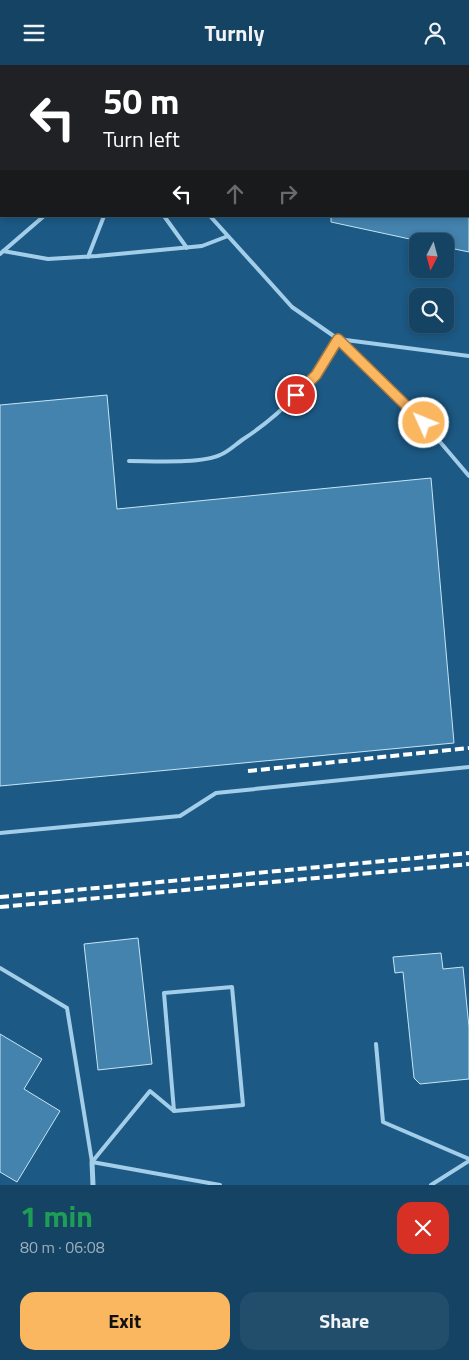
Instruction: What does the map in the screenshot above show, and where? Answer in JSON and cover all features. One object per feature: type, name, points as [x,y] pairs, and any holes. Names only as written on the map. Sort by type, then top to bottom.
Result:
[{"type":"street","points":[[92,1162],[92,1185]]},
{"type":"lane","points":[[2,253],[43,217]]},
{"type":"lane","points":[[88,257],[104,217]]},
{"type":"lane","points":[[165,217],[188,248]]},
{"type":"lane","points":[[211,217],[292,307],[338,339],[424,423],[469,476]]},
{"type":"lane","points":[[2,253],[48,259],[88,257],[202,247],[228,236]]},
{"type":"lane","points":[[338,339],[469,356]]},
{"type":"lane","points":[[129,461],[180,461],[220,456],[260,429],[286,406],[316,375],[338,339]]},
{"type":"lane","points":[[0,833],[180,816],[216,793],[469,767]]},
{"type":"lane","points":[[0,968],[67,1008],[92,1162]]},
{"type":"lane","points":[[92,1162],[150,1091],[174,1111],[243,1105],[232,987],[164,993],[174,1111]]},
{"type":"lane","points":[[376,1043],[383,1122],[469,1160]]},
{"type":"lane","points":[[431,1185],[469,1160]]},
{"type":"lane","points":[[92,1162],[220,1185]]},
{"type":"building","points":[[331,217],[469,217],[469,252],[454,249],[454,233],[409,233],[409,239],[331,222]]},
{"type":"building","points":[[107,395],[117,509],[431,478],[454,743],[0,786],[0,405]]},
{"type":"building","points":[[138,938],[152,1064],[98,1070],[84,944]]},
{"type":"building","points":[[441,953],[443,969],[463,967],[469,1027],[469,1079],[420,1084],[414,1078],[403,972],[395,973],[393,957]]},
{"type":"building","points":[[0,1034],[42,1059],[24,1089],[60,1111],[17,1182],[0,1172]]},
{"type":"railway","points":[[248,771],[469,748]]},
{"type":"railway","points":[[0,897],[469,853]]},
{"type":"railway","points":[[0,907],[469,864]]},
{"type":"route","points":[[296,395],[316,375],[338,339],[424,423]]}]
